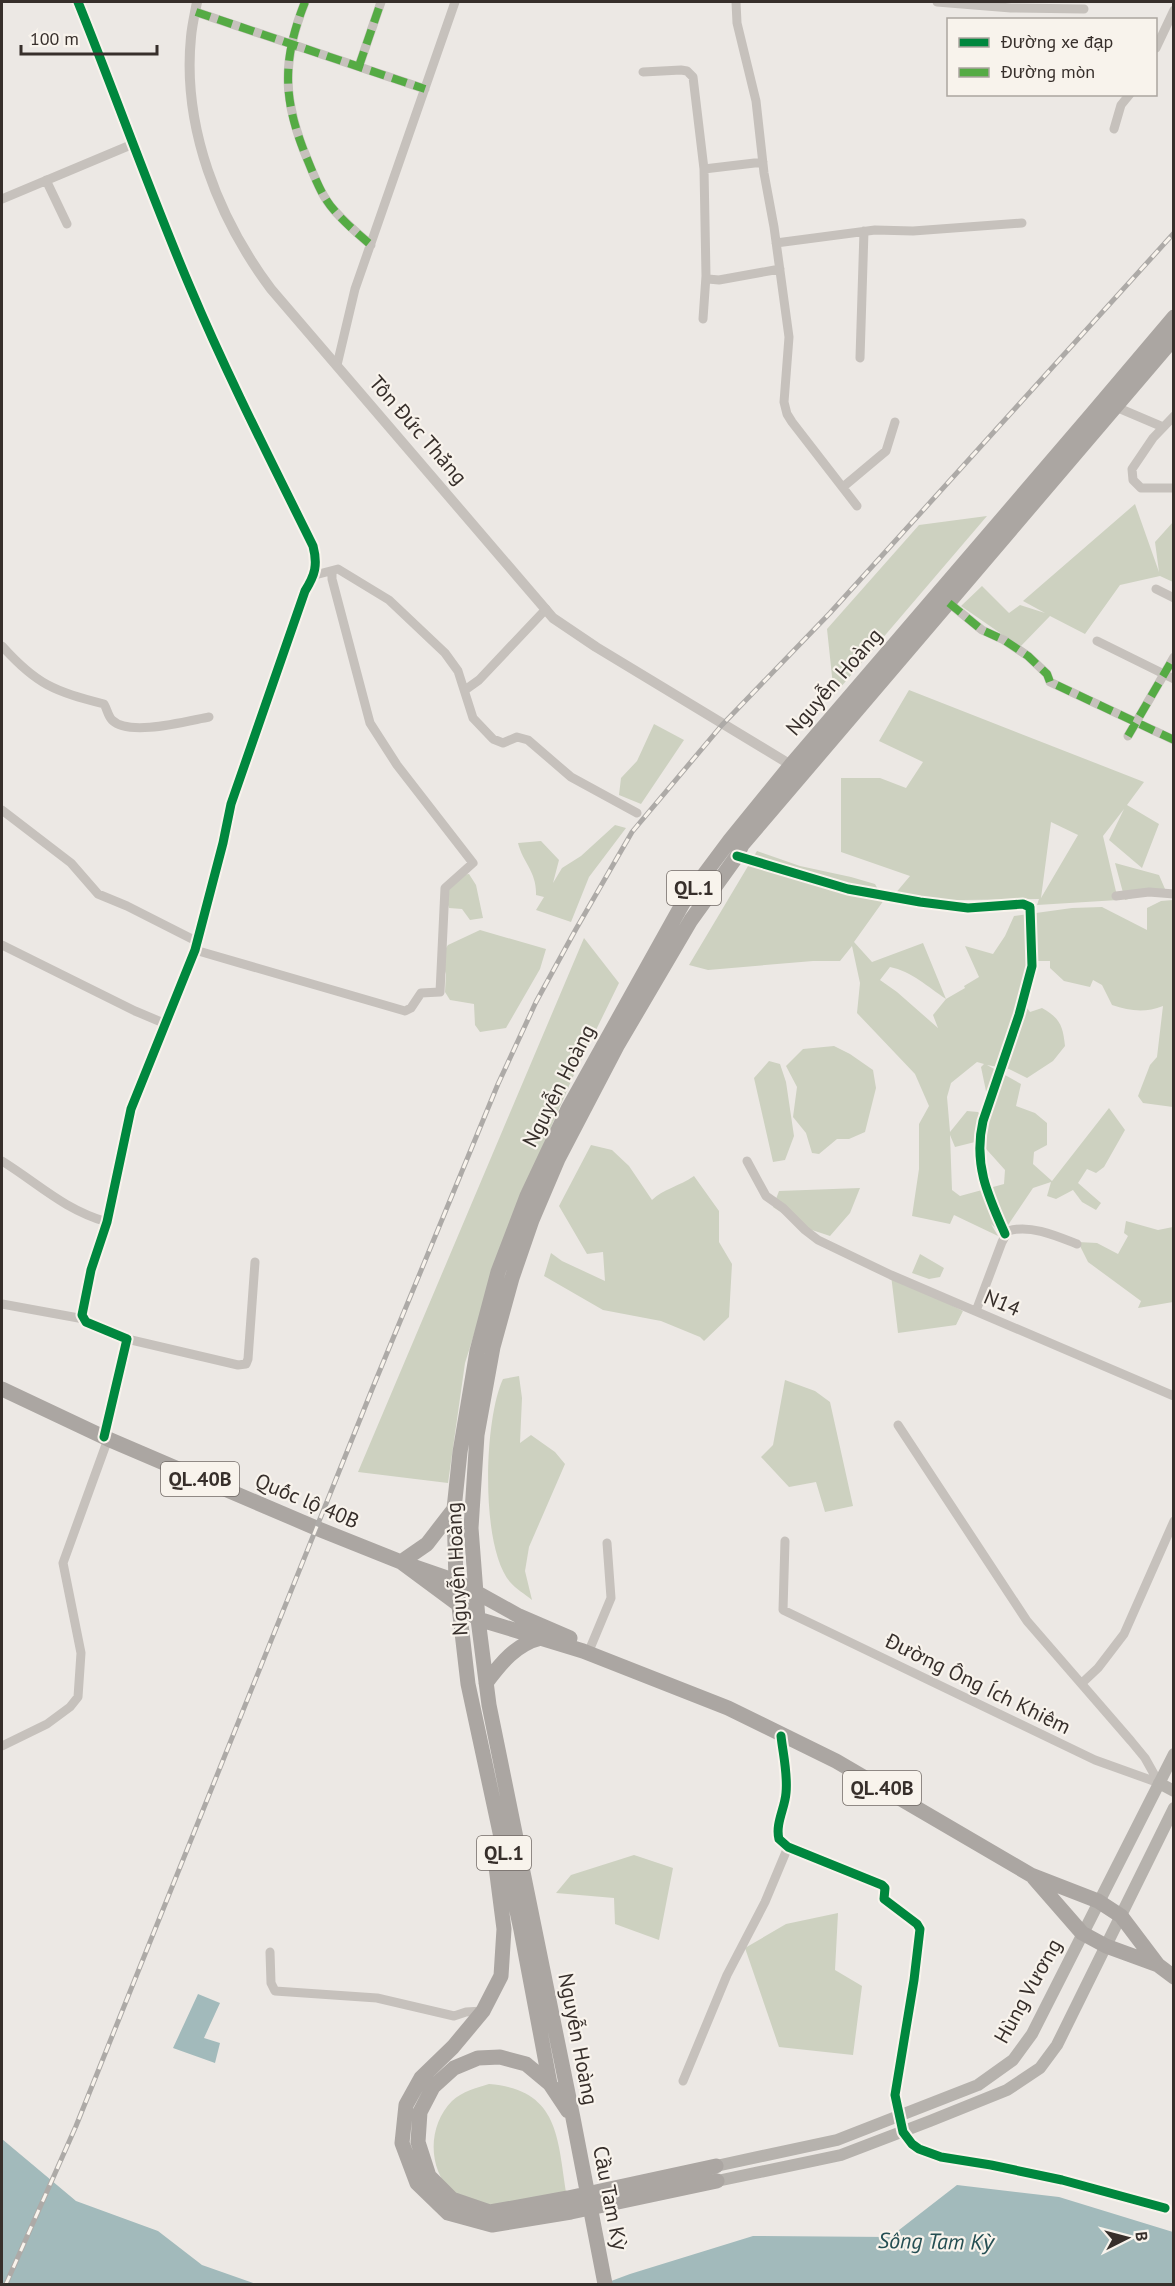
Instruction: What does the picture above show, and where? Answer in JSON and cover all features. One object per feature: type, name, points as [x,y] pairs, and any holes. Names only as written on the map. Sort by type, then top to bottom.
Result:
[{"type":"highway","name":"Nguyễn Hoàng","points":[[573,2118],[550,2084],[522,1930],[468,1684],[456,1581],[454,1509],[460,1452],[477,1351],[498,1272],[527,1196],[568,1109],[683,903],[790,765],[1173,317]]},
{"type":"highway","name":"Nguyễn Hoàng","points":[[573,2118],[486,1683],[471,1528],[477,1435],[493,1347],[512,1278],[532,1220],[558,1159],[617,1046],[691,920],[737,856],[742,845],[1173,339]]},
{"type":"highway","name":"Quốc lộ 40B","points":[[2,1389],[106,1438],[400,1562],[456,1581],[519,1616],[628,1659],[713,1696],[728,1708]]},
{"type":"highway","points":[[400,1562],[427,1544],[454,1509]]},
{"type":"highway","name":"Quốc lộ 40B","points":[[400,1562],[478,1619],[583,1651],[728,1708],[836,1761],[1031,1875]]},
{"type":"highway","points":[[486,1683],[498,1667],[521,1645],[541,1638]]},
{"type":"highway","points":[[483,1754],[487,1809],[504,1929],[501,1976],[483,2011],[453,2047],[422,2078],[406,2105],[402,2143],[417,2183],[448,2213],[492,2225],[571,2212],[716,2173]]},
{"type":"highway","points":[[1031,1875],[1098,1901],[1121,1916],[1158,1965],[1173,1977]]},
{"type":"highway","points":[[1031,1875],[1082,1933],[1106,1946],[1158,1965]]},
{"type":"highway","points":[[550,2084],[526,2064],[500,2057],[478,2058],[454,2068],[433,2087],[420,2112],[418,2142],[429,2176],[453,2199],[490,2212],[716,2173]]},
{"type":"highway","name":"Cầu Tam Kỳ","points":[[573,2118],[605,2284]]},
{"type":"main road","name":"Hùng Vương","points":[[716,2173],[837,2140],[978,2085],[1013,2060],[1032,2034],[1173,1754]]},
{"type":"main road","points":[[1159,1783],[1173,1791]]},
{"type":"main road","points":[[716,2173],[841,2155],[1007,2090],[1040,2068],[1058,2045],[1173,1808]]},
{"type":"street","points":[[78,2],[190,289],[313,546],[316,560],[315,575],[305,591],[231,804],[196,946],[131,1109],[107,1222],[91,1270],[82,1315],[86,1322],[103,1331],[127,1339],[238,1365],[246,1364],[255,1262]]},
{"type":"street","points":[[305,2],[298,19],[288,64],[287,88],[292,117],[304,153],[332,208],[371,245]]},
{"type":"street","points":[[359,66],[381,2]]},
{"type":"street","points":[[337,365],[355,289],[455,2]]},
{"type":"street","points":[[736,2],[737,23],[758,107],[763,162],[780,269],[789,348],[785,408],[792,422],[857,507]]},
{"type":"street","points":[[937,2],[1084,9]]},
{"type":"street","points":[[197,7],[292,44],[425,89]]},
{"type":"street","name":"Tôn Đức Thắng","points":[[197,7],[191,36],[191,89],[198,133],[211,182],[251,263],[271,289],[554,618],[596,647],[790,765]]},
{"type":"street","points":[[1157,44],[1173,10]]},
{"type":"street","points":[[642,72],[681,70],[691,73],[696,95],[704,169],[706,276],[703,319]]},
{"type":"street","points":[[1114,129],[1121,105],[1128,96]]},
{"type":"street","points":[[2,199],[133,144]]},
{"type":"street","points":[[704,169],[763,162]]},
{"type":"street","points":[[46,180],[67,224]]},
{"type":"street","points":[[776,243],[864,231],[913,231],[1022,223]]},
{"type":"street","points":[[860,358],[864,231]]},
{"type":"street","points":[[706,276],[708,279],[719,280],[780,269]]},
{"type":"street","points":[[1116,407],[1163,427]]},
{"type":"street","points":[[1173,416],[1134,463],[1132,474],[1133,480],[1141,488],[1173,488]]},
{"type":"street","points":[[843,487],[886,451],[895,422]]},
{"type":"street","points":[[315,575],[338,570],[389,600],[445,653],[458,671],[473,718],[493,739],[503,743],[518,737],[528,740],[571,777],[637,813]]},
{"type":"street","points":[[2,810],[71,862],[98,894],[127,906],[196,946],[405,1011],[411,1008],[421,993],[440,992],[445,888],[473,863],[397,765],[370,723],[332,579],[332,571]]},
{"type":"street","points":[[1156,589],[1173,598]]},
{"type":"street","points":[[949,603],[982,630],[1004,640],[1028,656],[1047,674],[1050,681],[1173,740]]},
{"type":"street","points":[[465,690],[479,680],[546,609]]},
{"type":"street","points":[[1097,641],[1169,677]]},
{"type":"street","points":[[2,646],[38,681],[59,691],[104,704],[110,718],[119,725],[152,727],[208,717]]},
{"type":"street","points":[[1128,736],[1169,677],[1173,657]]},
{"type":"street","points":[[737,856],[848,889],[920,903],[968,908],[1023,904],[1030,907],[1032,966],[1019,1015],[981,1128],[982,1177],[988,1197],[1005,1234]]},
{"type":"street","points":[[1116,896],[1149,892],[1173,894]]},
{"type":"street","points":[[2,945],[97,993],[166,1023]]},
{"type":"street","points":[[2,1161],[67,1206],[86,1216],[107,1222]]},
{"type":"street","name":"N14","points":[[747,1161],[766,1196],[783,1208],[804,1230],[818,1240],[891,1275],[1173,1396]]},
{"type":"street","points":[[976,1311],[1005,1234],[1016,1229],[1042,1232],[1077,1244]]},
{"type":"street","points":[[2,1304],[84,1319]]},
{"type":"street","points":[[2,1746],[47,1724],[70,1707],[78,1697],[81,1653],[63,1563],[106,1438],[127,1339]]},
{"type":"street","points":[[898,1425],[1027,1622],[1145,1758],[1159,1783]]},
{"type":"street","points":[[1082,1683],[1098,1668],[1124,1634],[1173,1521]]},
{"type":"street","name":"Đường Ông Ích Khiêm","points":[[785,1541],[783,1610],[1095,1760],[1159,1783]]},
{"type":"street","points":[[591,1646],[611,1598],[608,1543]]},
{"type":"street","points":[[781,1736],[787,1784],[779,1839],[788,1847],[882,1885],[885,1888],[884,1899],[919,1927],[920,1936],[914,1980],[896,2080],[895,2096],[903,2132],[919,2149],[941,2157],[1062,2180],[1165,2208]]},
{"type":"street","points":[[683,2081],[727,1975],[765,1902],[788,1847]]},
{"type":"street","points":[[270,1952],[271,1983],[275,1991],[377,1998],[454,2016],[466,2012],[483,2011]]},
{"type":"green space","points":[[1135,504],[1159,572],[1155,542],[1173,522],[1173,582],[1160,576],[1120,585],[1085,634],[1050,616],[1020,647],[961,606],[982,586],[1009,613],[1020,605],[1045,613],[1023,601]]},
{"type":"green space","points":[[987,516],[834,695],[827,629],[919,525]]},
{"type":"green space","points":[[909,690],[1144,782],[1127,805],[1159,824],[1142,868],[1109,840],[1124,809],[1103,836],[1118,900],[1037,905],[1039,899],[889,901],[910,876],[841,852],[841,778],[880,778],[906,788],[923,762],[879,741]],"holes":[[[1051,822],[1078,835],[1041,898]]]},
{"type":"green space","points":[[654,724],[684,740],[641,804],[619,795],[621,778],[637,761]]},
{"type":"green space","points":[[615,825],[626,828],[589,877],[571,922],[536,910],[544,897],[536,895],[532,874],[518,843],[541,841],[559,860],[553,883],[562,868],[581,856]]},
{"type":"green space","points":[[757,851],[800,866],[875,884],[884,900],[854,942],[872,962],[923,943],[946,999],[979,977],[965,946],[993,954],[1014,916],[1072,908],[1102,907],[1147,930],[1147,908],[1161,901],[1173,900],[1173,1107],[1143,1103],[1138,1096],[1150,1065],[1157,1057],[1163,1006],[1150,1010],[1138,1010],[1112,1005],[1102,985],[1093,980],[1090,987],[1064,981],[1050,968],[1050,961],[1038,961],[1019,997],[1030,1012],[1042,1008],[1057,1019],[1062,1028],[1065,1046],[1053,1061],[1027,1078],[1009,1069],[987,1065],[1021,1084],[1016,1106],[1035,1113],[1047,1123],[1047,1145],[1034,1152],[1033,1164],[1052,1181],[1109,1108],[1125,1130],[1104,1167],[1096,1173],[1087,1169],[1078,1183],[1101,1203],[1096,1210],[1082,1202],[1073,1190],[1056,1199],[1047,1196],[1051,1182],[1033,1188],[1002,1234],[991,1224],[998,1236],[954,1215],[950,1224],[912,1216],[919,1169],[919,1124],[929,1106],[915,1074],[857,1013],[860,983],[852,946],[840,961],[813,961],[708,970],[689,965]],"holes":[[[890,967],[912,976],[946,999],[933,1015],[938,1028],[880,980]],[[977,1062],[984,1064],[981,1067],[987,1096],[982,1117],[978,1112],[967,1111],[950,1132],[947,1097],[951,1083]],[[950,1135],[955,1147],[979,1141],[1005,1170],[1004,1184],[960,1196],[952,1190]]]},
{"type":"green space","points":[[1115,863],[1159,875],[1165,889],[1125,900]]},
{"type":"green space","points":[[469,874],[476,885],[483,918],[470,920],[462,909],[449,908],[444,892],[462,875]]},
{"type":"green space","points":[[480,930],[546,949],[540,969],[506,1028],[480,1032],[475,1025],[474,1004],[450,1000],[445,992],[446,974],[440,957],[448,945]]},
{"type":"green space","points":[[584,938],[619,983],[572,1079],[508,1226],[465,1363],[448,1483],[358,1472]]},
{"type":"green space","points":[[834,1046],[873,1070],[876,1088],[865,1132],[849,1139],[837,1139],[819,1154],[812,1153],[806,1133],[793,1117],[797,1087],[786,1066],[803,1049]]},
{"type":"green space","points":[[769,1061],[780,1064],[786,1082],[794,1136],[785,1160],[773,1162],[754,1078]]},
{"type":"green space","points":[[591,1145],[612,1150],[629,1166],[652,1200],[694,1176],[719,1211],[719,1242],[732,1264],[729,1317],[704,1341],[700,1337],[661,1321],[603,1310],[544,1276],[551,1253],[562,1261],[605,1281],[603,1252],[587,1254],[559,1206]]},
{"type":"green space","points":[[860,1188],[850,1213],[830,1236],[803,1227],[773,1207],[779,1191]]},
{"type":"green space","points":[[1126,1221],[1158,1230],[1173,1227],[1173,1302],[1138,1308],[1141,1301],[1088,1262],[1078,1242],[1097,1243],[1118,1254],[1128,1236],[1124,1233]]},
{"type":"green space","points":[[920,1254],[944,1268],[940,1277],[929,1279],[912,1273]]},
{"type":"green space","points":[[891,1275],[963,1311],[956,1325],[898,1333]]},
{"type":"green space","points":[[519,1376],[522,1398],[520,1443],[531,1435],[555,1452],[565,1464],[529,1547],[525,1571],[532,1600],[510,1582],[500,1565],[494,1541],[488,1482],[492,1423],[497,1398],[503,1379]]},
{"type":"green space","points":[[785,1380],[815,1391],[830,1402],[853,1506],[825,1512],[816,1482],[789,1487],[761,1457],[773,1445]]},
{"type":"green space","points":[[634,1855],[673,1868],[659,1940],[615,1924],[614,1898],[556,1893],[571,1875]]},
{"type":"green space","points":[[838,1913],[835,1970],[862,1986],[853,2055],[779,2047],[745,1948],[786,1924]]},
{"type":"green space","points":[[489,2084],[513,2088],[530,2096],[543,2107],[557,2138],[567,2197],[515,2207],[490,2209],[455,2194],[444,2182],[435,2159],[434,2146],[438,2122],[456,2098],[470,2090]]},
{"type":"water","points":[[198,1994],[220,2003],[204,2038],[220,2043],[215,2063],[173,2048]]},
{"type":"water","points":[[2,2139],[76,2201],[158,2231],[202,2265],[256,2284],[2,2284]]},
{"type":"water","name":"Sông Tam Kỳ","points":[[957,2185],[1059,2197],[1173,2232],[1173,2284],[603,2284],[753,2236],[890,2237]]},
{"type":"railway","points":[[6,2284],[76,2126],[373,1387],[498,1084],[536,1002],[576,929],[632,832],[722,725],[830,613],[1174,233]]},
{"type":"marked path","points":[[305,2],[297,24],[289,63],[288,82],[294,120],[308,161],[326,199],[343,219],[371,245]]},
{"type":"marked path","points":[[359,66],[381,2]]},
{"type":"marked path","points":[[196,12],[425,89]]},
{"type":"marked path","points":[[949,603],[982,630],[1004,640],[1028,656],[1047,674],[1050,682],[1174,740]]},
{"type":"marked path","points":[[1128,736],[1174,657]]},
{"type":"cycle path","points":[[78,2],[204,320],[313,546],[315,559],[313,575],[305,591],[231,804],[195,950],[131,1109],[107,1222],[91,1270],[82,1315],[86,1322],[127,1339],[104,1437]]},
{"type":"cycle path","points":[[737,856],[848,889],[920,902],[968,908],[1023,904],[1030,907],[1032,966],[1019,1015],[983,1121],[980,1137],[984,1179],[1005,1234]]},
{"type":"cycle path","points":[[781,1736],[786,1786],[778,1828],[779,1839],[788,1847],[882,1885],[885,1888],[884,1899],[917,1924],[920,1929],[895,2095],[903,2132],[912,2144],[941,2157],[1062,2180],[1165,2208]]}]
